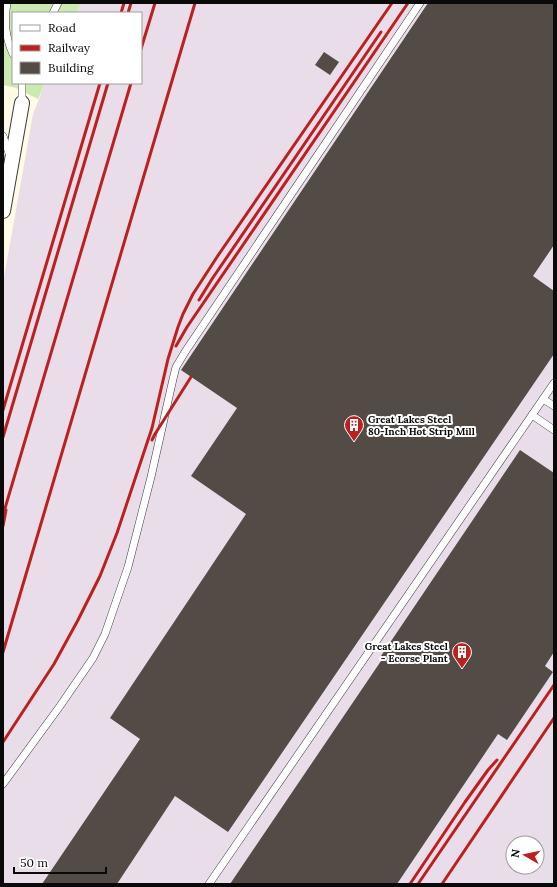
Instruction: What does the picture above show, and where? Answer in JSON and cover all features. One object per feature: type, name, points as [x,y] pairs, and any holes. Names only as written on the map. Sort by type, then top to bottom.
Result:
[{"type":"street","points":[[3,210],[22,100]]},
{"type":"lane","points":[[7,3],[5,29],[12,52]]},
{"type":"lane","points":[[54,12],[58,3]]},
{"type":"lane","points":[[3,784],[93,658],[105,634],[128,567],[151,477],[176,367],[420,3]]},
{"type":"lane","points":[[22,84],[22,100]]},
{"type":"lane","points":[[22,100],[26,84]]},
{"type":"lane","points":[[3,136],[12,162]]},
{"type":"lane","points":[[209,884],[554,383]]},
{"type":"lane","points":[[543,399],[554,406]]},
{"type":"lane","points":[[532,415],[554,430]]},
{"type":"shaded area","points":[[81,3],[554,3],[554,884],[3,884],[3,283],[33,114],[45,84],[142,84],[142,12],[76,12]]},
{"type":"green space","points":[[3,3],[81,3],[76,12],[12,12],[12,84],[45,84],[38,99],[16,88],[3,85]]},
{"type":"building","name":"Great Lakes Steel 80-Inch Hot Strip Mill","points":[[428,3],[554,3],[554,245],[533,276],[554,291],[554,354],[228,832],[175,796],[117,884],[42,884],[140,739],[110,718],[246,514],[191,476],[237,408],[181,370]]},
{"type":"building","points":[[324,52],[339,62],[330,75],[315,65]]},
{"type":"building","name":"Great Lakes Steel - Ecorse Plant","points":[[520,450],[554,473],[554,652],[545,666],[553,672],[507,740],[498,734],[397,884],[230,884],[383,658],[381,656]]},
{"type":"railway","points":[[121,12],[124,3]]},
{"type":"railway","points":[[128,12],[131,3]]},
{"type":"railway","points":[[142,46],[155,3]]},
{"type":"railway","points":[[3,652],[195,3]]},
{"type":"railway","points":[[3,742],[54,664],[100,576],[117,533],[152,428],[168,359],[178,327],[193,294],[392,3]]},
{"type":"railway","points":[[176,346],[187,327],[408,3]]},
{"type":"railway","points":[[199,300],[381,32]]},
{"type":"railway","points":[[3,410],[100,84]]},
{"type":"railway","points":[[3,437],[108,84]]},
{"type":"railway","points":[[3,515],[131,84]]},
{"type":"railway","points":[[152,440],[191,377]]},
{"type":"railway","points":[[3,526],[6,510]]},
{"type":"railway","points":[[418,884],[554,685]]},
{"type":"railway","points":[[442,884],[554,718]]},
{"type":"railway","points":[[410,884],[465,802],[497,760]]},
{"type":"place","name":"Great Lakes Steel 80-Inch Hot Strip Mill","points":[[354,442]]},
{"type":"place","name":"Great Lakes Steel - Ecorse Plant","points":[[462,669]]}]
